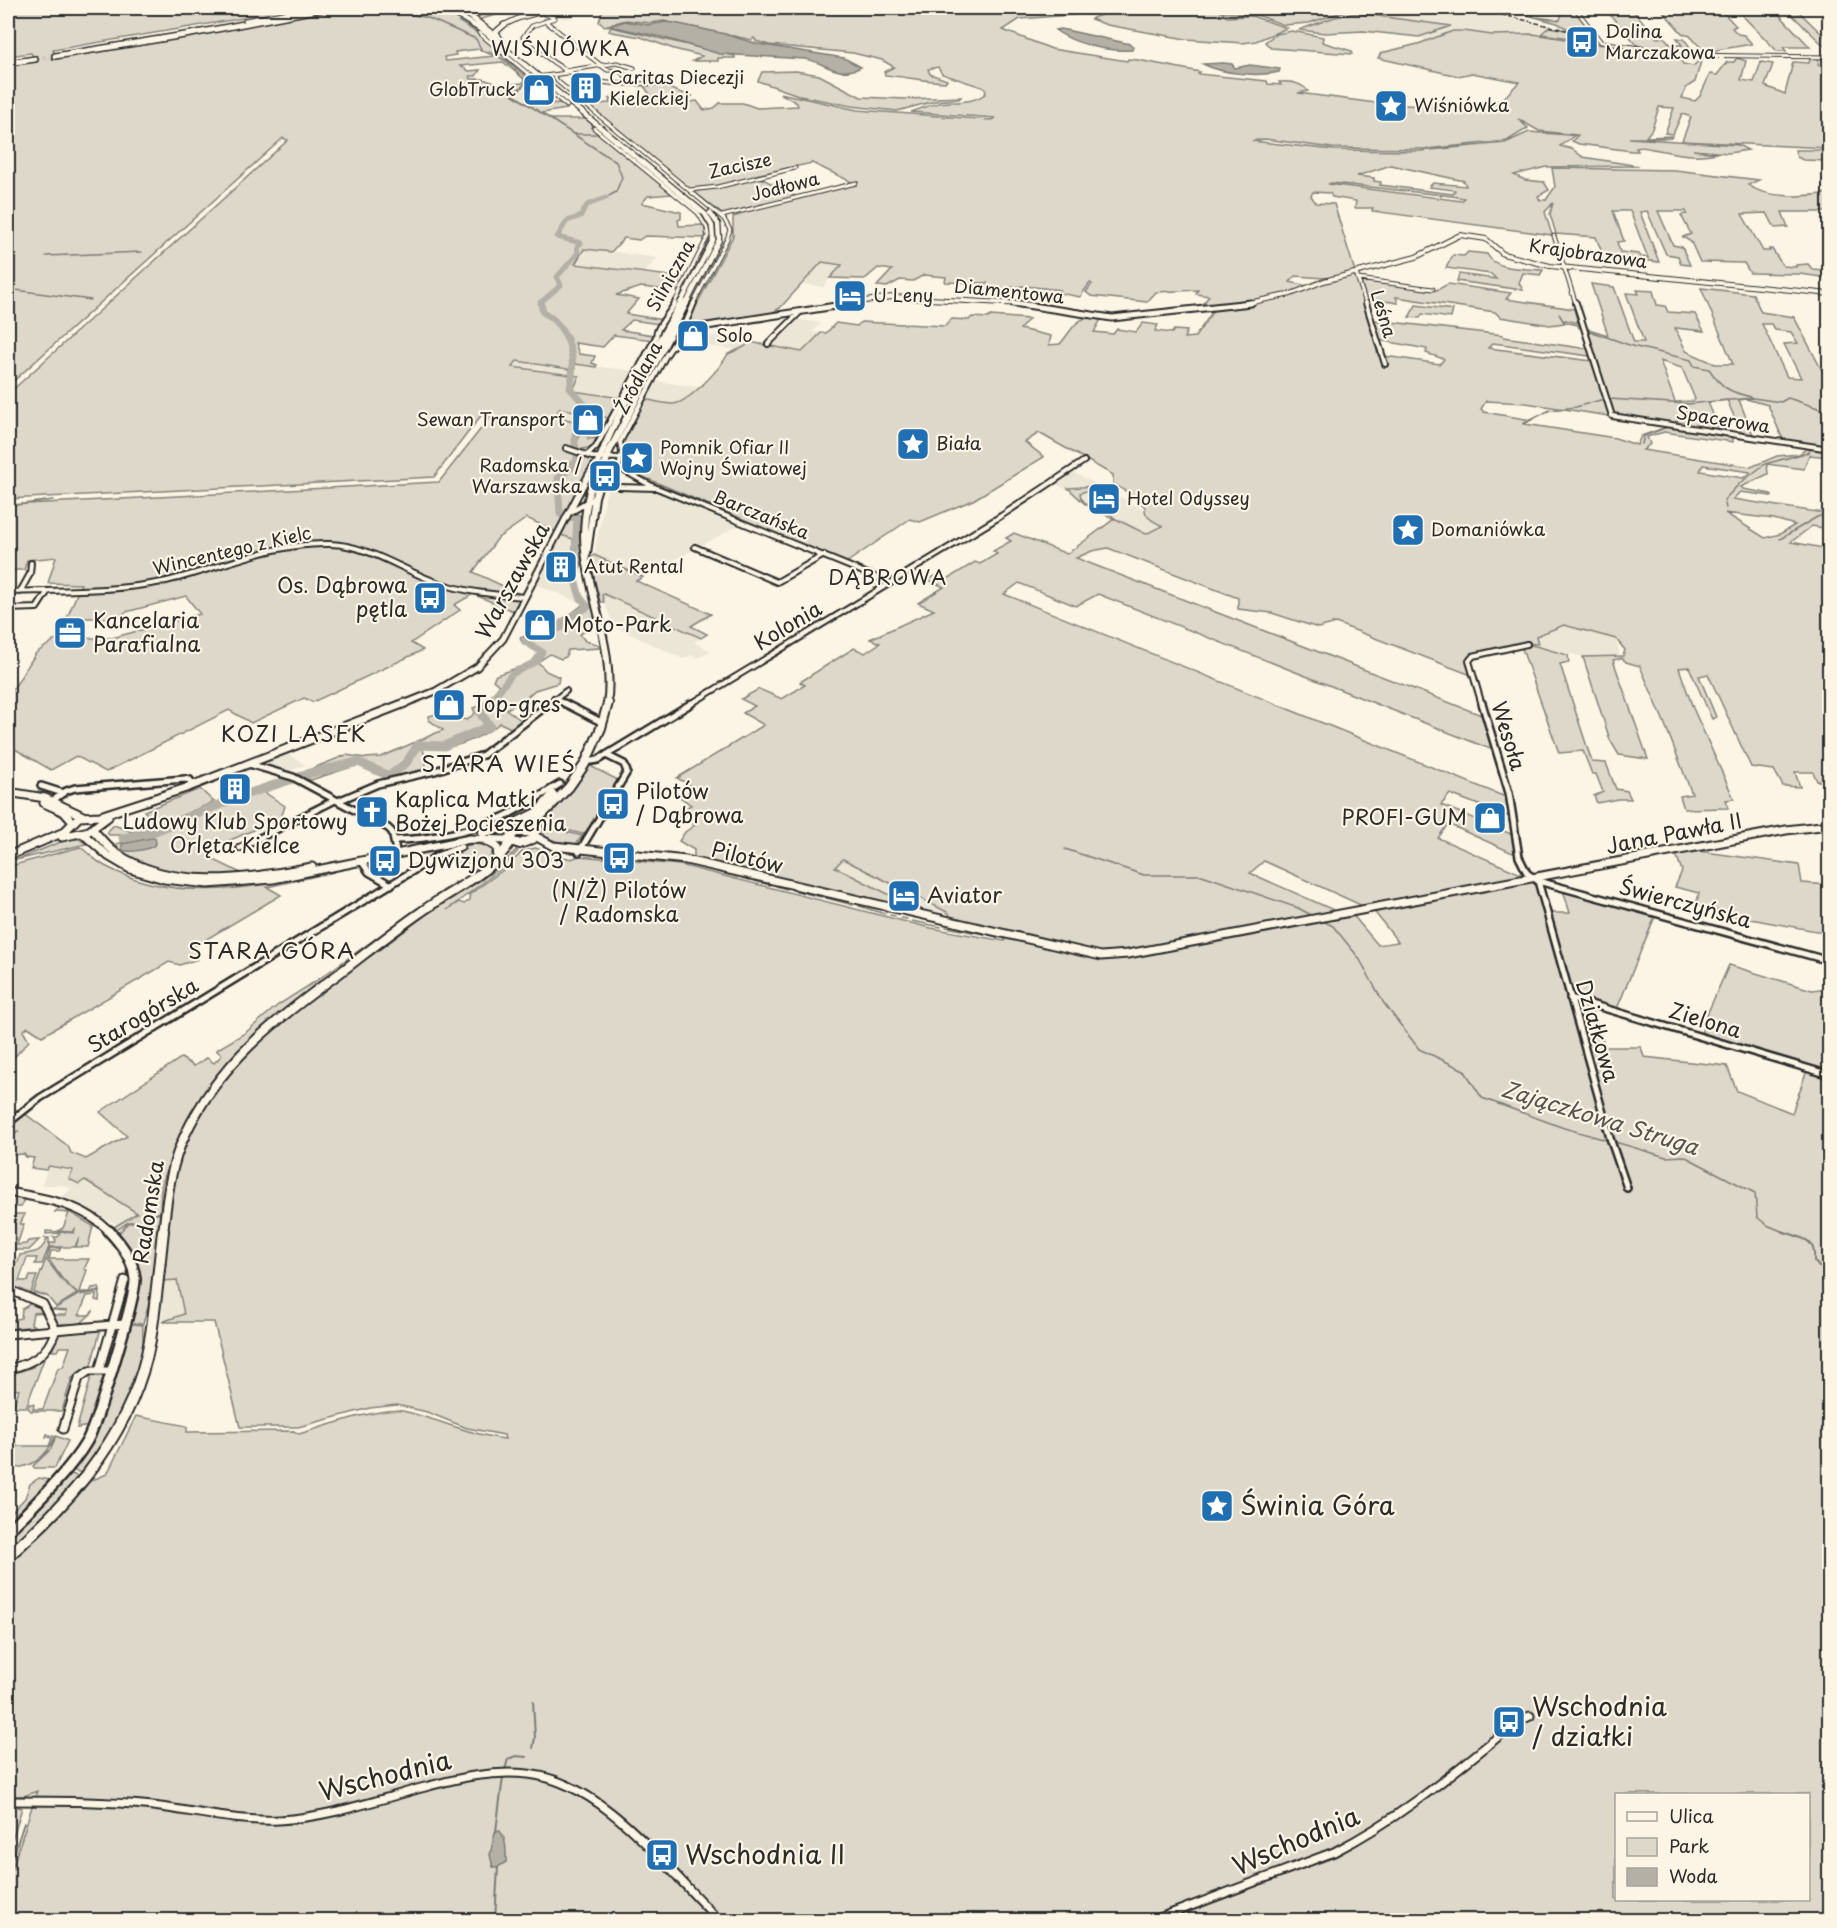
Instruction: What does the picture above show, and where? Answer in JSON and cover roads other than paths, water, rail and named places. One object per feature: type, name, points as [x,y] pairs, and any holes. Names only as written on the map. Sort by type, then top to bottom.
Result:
[{"type":"highway","points":[[319,8],[55,55],[191,34],[327,8]]},
{"type":"highway","points":[[444,8],[457,15]]},
{"type":"highway","points":[[451,8],[473,18]]},
{"type":"highway","points":[[460,8],[500,40]]},
{"type":"highway","points":[[8,62],[34,58]]},
{"type":"main road","points":[[431,8],[457,15],[485,32],[706,209],[718,224],[719,240],[669,329],[602,459],[586,503],[583,544],[585,560],[609,668],[608,697],[603,723],[577,778],[538,819],[534,827],[535,834],[522,830]]},
{"type":"main road","points":[[504,25],[497,31],[500,40],[542,77]]},
{"type":"main road","points":[[585,560],[602,459]]},
{"type":"main road","points":[[510,839],[522,830],[585,762]]},
{"type":"main road","name":"Radomska","points":[[406,924],[488,874],[535,834]]},
{"type":"main road","points":[[510,839],[524,843]]},
{"type":"main road","name":"Radomska","points":[[8,1557],[57,1512],[90,1474],[116,1435],[134,1398],[150,1340],[167,1191],[184,1136],[200,1105],[243,1051],[280,1017],[422,911],[497,860],[510,839]]},
{"type":"street","points":[[245,20],[310,8]]},
{"type":"street","points":[[504,25],[519,18],[556,8]]},
{"type":"street","points":[[1179,8],[1185,11]]},
{"type":"street","points":[[1575,8],[1601,42],[1685,55],[1830,57]]},
{"type":"street","points":[[540,12],[556,18],[528,28],[522,36],[565,72],[595,83],[656,83]]},
{"type":"street","points":[[545,21],[600,65],[608,70],[620,71],[635,84]]},
{"type":"street","points":[[479,33],[567,106]]},
{"type":"street","points":[[531,78],[618,63],[634,68]]},
{"type":"street","points":[[553,75],[556,81],[722,216]]},
{"type":"street","name":"Silniczna","points":[[588,454],[596,447],[631,384],[656,337],[656,329],[667,318],[708,236],[707,228],[698,213],[594,128]]},
{"type":"street","name":"Zacisze","points":[[690,190],[717,187],[795,168]]},
{"type":"street","name":"Jodłowa","points":[[722,216],[856,183]]},
{"type":"street","name":"Źródlana","points":[[656,488],[626,474],[618,466],[620,442],[666,355],[684,329],[691,309],[729,235],[729,226],[722,216]]},
{"type":"street","name":"Krajobrazowa","points":[[1356,273],[1416,257],[1459,235],[1486,239],[1505,254],[1530,262],[1563,268],[1830,294]]},
{"type":"street","points":[[1554,236],[1611,416]]},
{"type":"street","name":"Diamentowa","points":[[656,329],[684,329],[900,297],[1000,301],[1119,318],[1241,305],[1291,294],[1324,281],[1356,273]]},
{"type":"street","name":"Leśna","points":[[1356,273],[1385,364]]},
{"type":"street","points":[[1358,279],[1433,289]]},
{"type":"street","points":[[768,344],[801,311]]},
{"type":"street","name":"Spacerowa","points":[[1611,416],[1830,449]]},
{"type":"street","points":[[569,449],[602,459],[620,458]]},
{"type":"street","name":"Warszawska","points":[[79,833],[95,822],[423,697],[459,680],[496,649],[589,474],[602,459]]},
{"type":"street","name":"Kolonia","points":[[585,762],[606,755],[1030,498],[1084,461]]},
{"type":"street","name":"Barczańska","points":[[619,487],[656,488],[890,583]]},
{"type":"street","name":"Warszawska","points":[[568,515],[596,497]]},
{"type":"street","name":"Warszawska","points":[[568,515],[577,513],[584,515]]},
{"type":"street","name":"Wincentego z Kielc","points":[[8,592],[110,590],[181,580],[285,548],[333,544],[365,550],[448,586],[525,597]]},
{"type":"street","points":[[695,547],[777,582],[824,555]]},
{"type":"street","points":[[20,592],[30,574],[31,563]]},
{"type":"street","points":[[8,609],[37,608],[48,591]]},
{"type":"street","name":"Wesoła","points":[[1527,644],[1473,656],[1469,661],[1509,793],[1519,857],[1532,879]]},
{"type":"street","points":[[240,848],[283,829],[304,814],[378,784],[435,771],[483,755],[566,691]]},
{"type":"street","points":[[554,699],[603,723]]},
{"type":"street","points":[[580,851],[589,830],[610,802],[627,772],[624,764],[606,755]]},
{"type":"street","points":[[249,764],[292,777],[388,828],[396,850]]},
{"type":"street","points":[[52,801],[75,788],[180,780],[189,780],[190,786]]},
{"type":"street","points":[[394,840],[415,840],[486,824],[504,817],[560,784]]},
{"type":"street","points":[[41,786],[63,793]]},
{"type":"street","points":[[8,794],[52,801],[95,822],[94,832],[103,841],[125,859],[148,869],[176,876],[216,879],[260,876],[482,833],[507,827],[536,813]]},
{"type":"street","points":[[8,794],[50,805],[67,814],[79,833],[108,856],[130,869],[164,879],[196,884],[261,881],[470,839],[510,839]]},
{"type":"street","points":[[10,857],[83,816]]},
{"type":"street","name":"Jana Pawła II","points":[[1115,956],[1786,830],[1830,825]]},
{"type":"street","points":[[10,857],[79,833]]},
{"type":"street","points":[[482,833],[510,839]]},
{"type":"street","name":"Pilotów","points":[[535,834],[554,846],[580,851]]},
{"type":"street","points":[[470,839],[495,844],[499,853],[497,860]]},
{"type":"street","name":"Pilotów","points":[[524,843],[557,850],[636,854],[686,860],[918,919],[1085,954],[1115,956]]},
{"type":"street","name":"Starogórska","points":[[8,1123],[40,1098],[439,855],[461,847]]},
{"type":"street","points":[[362,862],[366,870],[391,885]]},
{"type":"street","name":"Świerczyńska","points":[[1532,879],[1830,961]]},
{"type":"street","name":"Działkowa","points":[[1532,879],[1627,1188]]},
{"type":"street","name":"Zielona","points":[[1570,998],[1830,1075]]},
{"type":"street","points":[[8,1192],[71,1206],[91,1215],[113,1234],[127,1254],[135,1274],[135,1288],[93,1429],[81,1451],[28,1513],[8,1532]]},
{"type":"street","points":[[99,1371],[125,1280]]},
{"type":"street","points":[[8,1289],[43,1302],[56,1330],[48,1352],[42,1357],[8,1369]]},
{"type":"street","points":[[8,1334],[124,1324]]},
{"type":"street","points":[[63,1429],[79,1378],[88,1371],[111,1371]]},
{"type":"street","name":"Wschodnia","points":[[1154,1920],[1361,1840],[1400,1813],[1515,1724],[1530,1716]]},
{"type":"street","name":"Wschodnia","points":[[8,1802],[91,1802],[139,1805],[246,1820],[281,1820],[323,1814],[472,1775],[496,1773],[533,1775],[569,1786],[602,1804],[719,1920]]},
{"type":"water","points":[[625,21],[649,25],[674,23],[758,44],[844,58],[861,67],[838,71],[805,59],[720,54],[661,37],[609,26]]},
{"type":"water","points":[[1061,29],[1130,44],[1133,47],[1132,50],[1113,50],[1092,46],[1055,30]]},
{"type":"water","points":[[1203,64],[1232,64],[1235,68],[1250,65],[1280,69],[1279,72],[1270,74],[1251,74],[1220,70]]},
{"type":"water","points":[[155,838],[156,844],[149,848],[134,851],[122,850],[122,844]]},
{"type":"water","points":[[499,1830],[505,1841],[506,1862],[493,1867],[490,1855],[495,1832]]},
{"type":"waterway","points":[[381,8],[428,18],[476,39],[482,51],[491,52]]},
{"type":"waterway","points":[[492,53],[506,61],[525,80],[525,84],[512,94],[573,134]]},
{"type":"waterway","points":[[573,134],[599,134]]},
{"type":"waterway","points":[[573,134],[616,162],[622,177],[616,192],[609,196]]},
{"type":"waterway","points":[[541,303],[561,285],[557,277],[578,253],[577,247],[581,243],[557,237],[567,221],[581,216],[587,205],[606,198]]},
{"type":"waterway","points":[[46,256],[142,252]]},
{"type":"waterway","points":[[8,289],[91,300]]},
{"type":"waterway","points":[[541,303],[543,312],[560,327],[565,335],[572,355],[570,388],[590,411],[587,414]]},
{"type":"waterway","points":[[1559,314],[1564,322],[1578,325],[1579,328]]},
{"type":"waterway","points":[[1587,330],[1632,346],[1691,360],[1694,366],[1709,369],[1727,388],[1751,397]]},
{"type":"waterway","points":[[1687,404],[1753,398],[1781,402],[1788,398],[1830,412]]},
{"type":"waterway","points":[[1523,424],[1550,410],[1576,407],[1604,399]]},
{"type":"waterway","points":[[1609,399],[1687,404]]},
{"type":"waterway","points":[[1672,424],[1688,415],[1684,408],[1687,404]]},
{"type":"waterway","points":[[487,705],[512,674],[535,662],[542,652],[525,642],[528,638],[564,627],[562,622],[588,607],[580,597],[575,580],[578,562],[575,555],[577,519],[560,514],[559,496],[554,485],[559,482],[558,478],[566,472],[557,471],[562,467],[572,468],[570,465],[576,463],[578,451],[575,450],[575,435],[583,421]]},
{"type":"waterway","points":[[1642,444],[1644,436],[1670,426]]},
{"type":"waterway","points":[[1818,445],[1830,444]]},
{"type":"waterway","points":[[1726,508],[1724,500],[1740,483],[1765,464],[1809,452],[1810,447]]},
{"type":"waterway","points":[[8,506],[53,500]]},
{"type":"waterway","points":[[1780,539],[1817,517],[1830,513]]},
{"type":"waterway","points":[[123,838],[150,833],[238,797],[311,773],[358,762],[389,776],[406,763],[418,745],[444,746],[490,726],[480,713],[488,703]]},
{"type":"waterway","name":"Zajączkowa Struga","points":[[1065,849],[1144,875],[1202,875],[1298,908],[1313,916]]},
{"type":"waterway","points":[[725,874],[737,877]]},
{"type":"waterway","points":[[742,878],[750,880]]},
{"type":"waterway","points":[[755,881],[770,885]]},
{"type":"waterway","points":[[776,886],[786,889]]},
{"type":"waterway","points":[[792,890],[821,897]]},
{"type":"waterway","points":[[826,898],[853,905]]},
{"type":"waterway","points":[[859,906],[885,914]]},
{"type":"waterway","points":[[890,915],[895,916]]},
{"type":"waterway","points":[[901,918],[907,919]]},
{"type":"waterway","points":[[912,921],[941,927]]},
{"type":"waterway","name":"Zajączkowa Struga","points":[[1323,921],[1333,926],[1359,958],[1383,1002],[1419,1049],[1464,1070],[1482,1098],[1564,1128],[1610,1141]]},
{"type":"waterway","points":[[946,927],[962,930]]},
{"type":"waterway","points":[[966,931],[985,934]]},
{"type":"waterway","points":[[989,935],[1001,938]]},
{"type":"waterway","name":"Zajączkowa Struga","points":[[1615,1142],[1666,1157],[1684,1156],[1755,1193],[1757,1217],[1767,1225],[1786,1233]]},
{"type":"waterway","name":"Zajączkowa Struga","points":[[1782,1231],[1810,1243],[1813,1247],[1814,1261],[1819,1267],[1825,1268],[1830,1265]]},
{"type":"waterway","points":[[533,1701],[535,1738],[533,1748]]},
{"type":"waterway","points":[[505,1770],[508,1759],[516,1756],[527,1757]]},
{"type":"waterway","points":[[496,1831],[503,1777]]},
{"type":"waterway","points":[[8,1872],[24,1823]]},
{"type":"waterway","points":[[495,1920],[498,1867]]},
{"type":"tunnel","points":[[35,59],[55,56]]},
{"type":"railway","points":[[1474,8],[1570,31]]},
{"type":"place","name":"Dolina Marczakowa","points":[[1582,42]]},
{"type":"place","name":"Caritas Diecezji Kieleckiej","points":[[586,88]]},
{"type":"place","name":"GlobTruck","points":[[539,90]]},
{"type":"place","name":"Wiśniówka","points":[[1391,106]]},
{"type":"place","name":"U Leny","points":[[850,296]]},
{"type":"place","name":"Solo","points":[[693,336]]},
{"type":"place","name":"Sewan Transport","points":[[588,420]]},
{"type":"place","name":"Biała","points":[[913,444]]},
{"type":"place","name":"Pomnik Ofiar II Wojny Światowej","points":[[637,458]]},
{"type":"place","name":"Radomska / Warszawska","points":[[605,476]]},
{"type":"place","name":"Hotel Odyssey","points":[[1104,499]]},
{"type":"place","name":"Domaniówka","points":[[1408,530]]},
{"type":"place","name":"Atut Rental","points":[[561,567]]},
{"type":"place","name":"Os. Dąbrowa pętla","points":[[430,598]]},
{"type":"place","name":"Moto-Park","points":[[540,625]]},
{"type":"place","name":"Kancelaria Parafialna","points":[[70,633]]},
{"type":"place","name":"Top-gres","points":[[449,705]]},
{"type":"place","name":"Ludowy Klub Sportowy Orlęta Kielce","points":[[235,789]]},
{"type":"place","name":"Pilotów / Dąbrowa","points":[[613,804]]},
{"type":"place","name":"Kaplica Matki Bożej Pocieszenia","points":[[372,812]]},
{"type":"place","name":"PROFI-GUM","points":[[1490,818]]},
{"type":"place","name":"(N/Ż) Pilotów / Radomska","points":[[619,858]]},
{"type":"place","name":"Dywizjonu 303","points":[[385,861]]},
{"type":"place","name":"Aviator","points":[[904,896]]},
{"type":"place","name":"Świnia Góra","points":[[1217,1506]]},
{"type":"place","name":"Wschodnia / działki","points":[[1509,1722]]},
{"type":"place","name":"Wschodnia II","points":[[662,1855]]},
{"type":"district","name":"WIŚNIÓWKA","points":[[561,49]]},
{"type":"district","name":"DĄBROWA","points":[[888,578]]},
{"type":"district","name":"KOZI LASEK","points":[[294,734]]},
{"type":"district","name":"STARA WIEŚ","points":[[499,764]]},
{"type":"district","name":"STARA GÓRA","points":[[272,951]]}]
